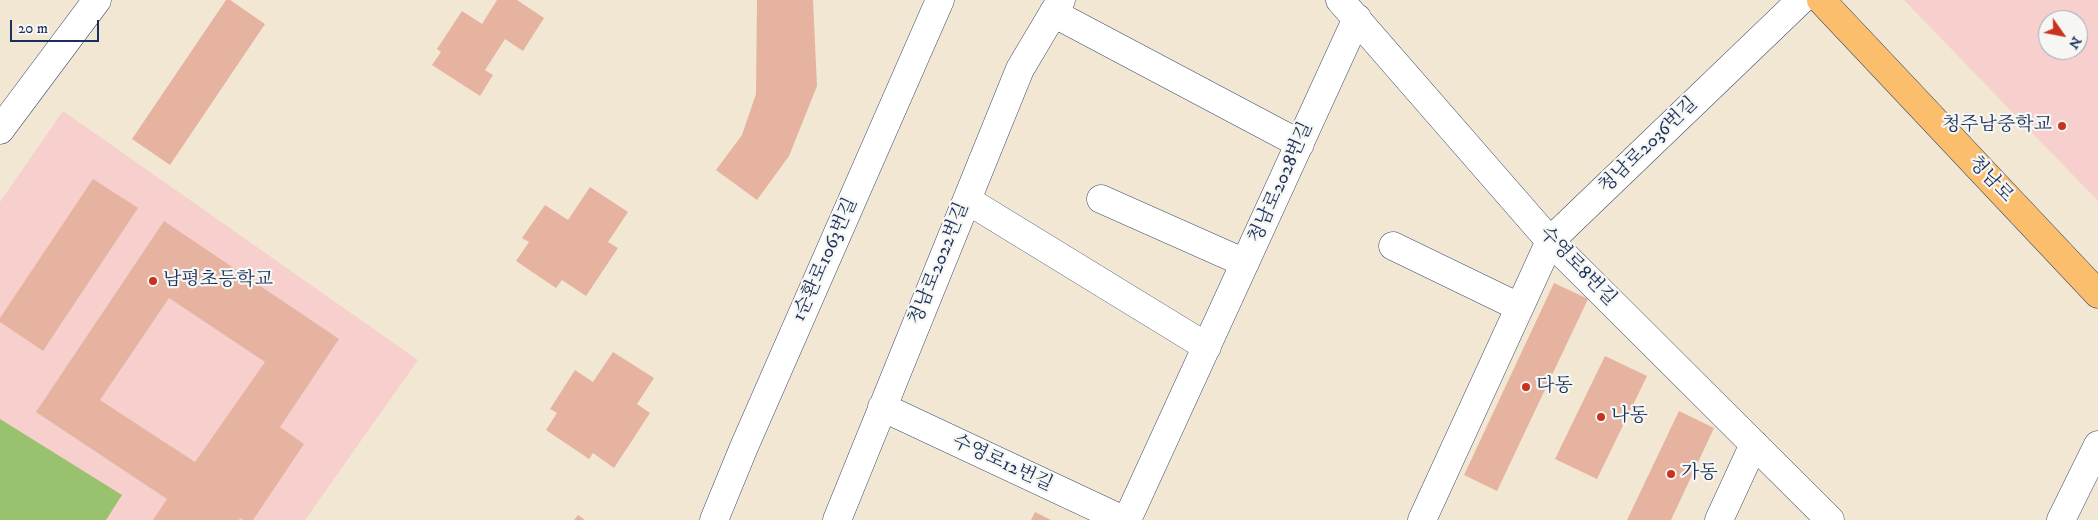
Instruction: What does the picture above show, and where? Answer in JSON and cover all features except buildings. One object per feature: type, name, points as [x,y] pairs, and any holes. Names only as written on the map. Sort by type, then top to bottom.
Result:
[{"type":"main road","name":"청남로","points":[[1821,0],[2098,294]]},
{"type":"street","points":[[0,130],[97,0]]},
{"type":"street","name":"1순환로1063번길","points":[[714,520],[748,438],[940,0]]},
{"type":"street","name":"청남로2036번길","points":[[1422,520],[1550,241],[1801,0]]},
{"type":"street","name":"수영로8번길","points":[[1345,5],[1550,241],[1830,520]]},
{"type":"street","name":"청남로2028번길","points":[[1128,520],[1300,144],[1345,5]]},
{"type":"street","name":"청남로2022번길","points":[[837,520],[1020,69],[1057,6],[1300,144]]},
{"type":"street","points":[[1101,199],[1245,264]]},
{"type":"street","points":[[967,200],[1207,348]]},
{"type":"street","points":[[1393,246],[1520,307]]},
{"type":"street","name":"수영로12번길","points":[[882,407],[1123,520]]},
{"type":"street","points":[[1719,520],[1754,444]]},
{"type":"street","points":[[2061,520],[2098,445]]},
{"type":"shaded area","name":"청주남중학교","points":[[1904,0],[2098,0],[2098,201]]},
{"type":"shaded area","name":"남평초등학교","points":[[63,111],[418,360],[305,520],[0,520],[0,202]]},
{"type":"green space","points":[[0,419],[122,495],[106,520],[0,520]]},
{"type":"place","name":"청주남중학교","points":[[2062,126]]},
{"type":"place","name":"남평초등학교","points":[[153,281]]},
{"type":"place","name":"다동","points":[[1526,387]]},
{"type":"place","name":"나동","points":[[1601,417]]},
{"type":"place","name":"가동","points":[[1671,474]]}]
